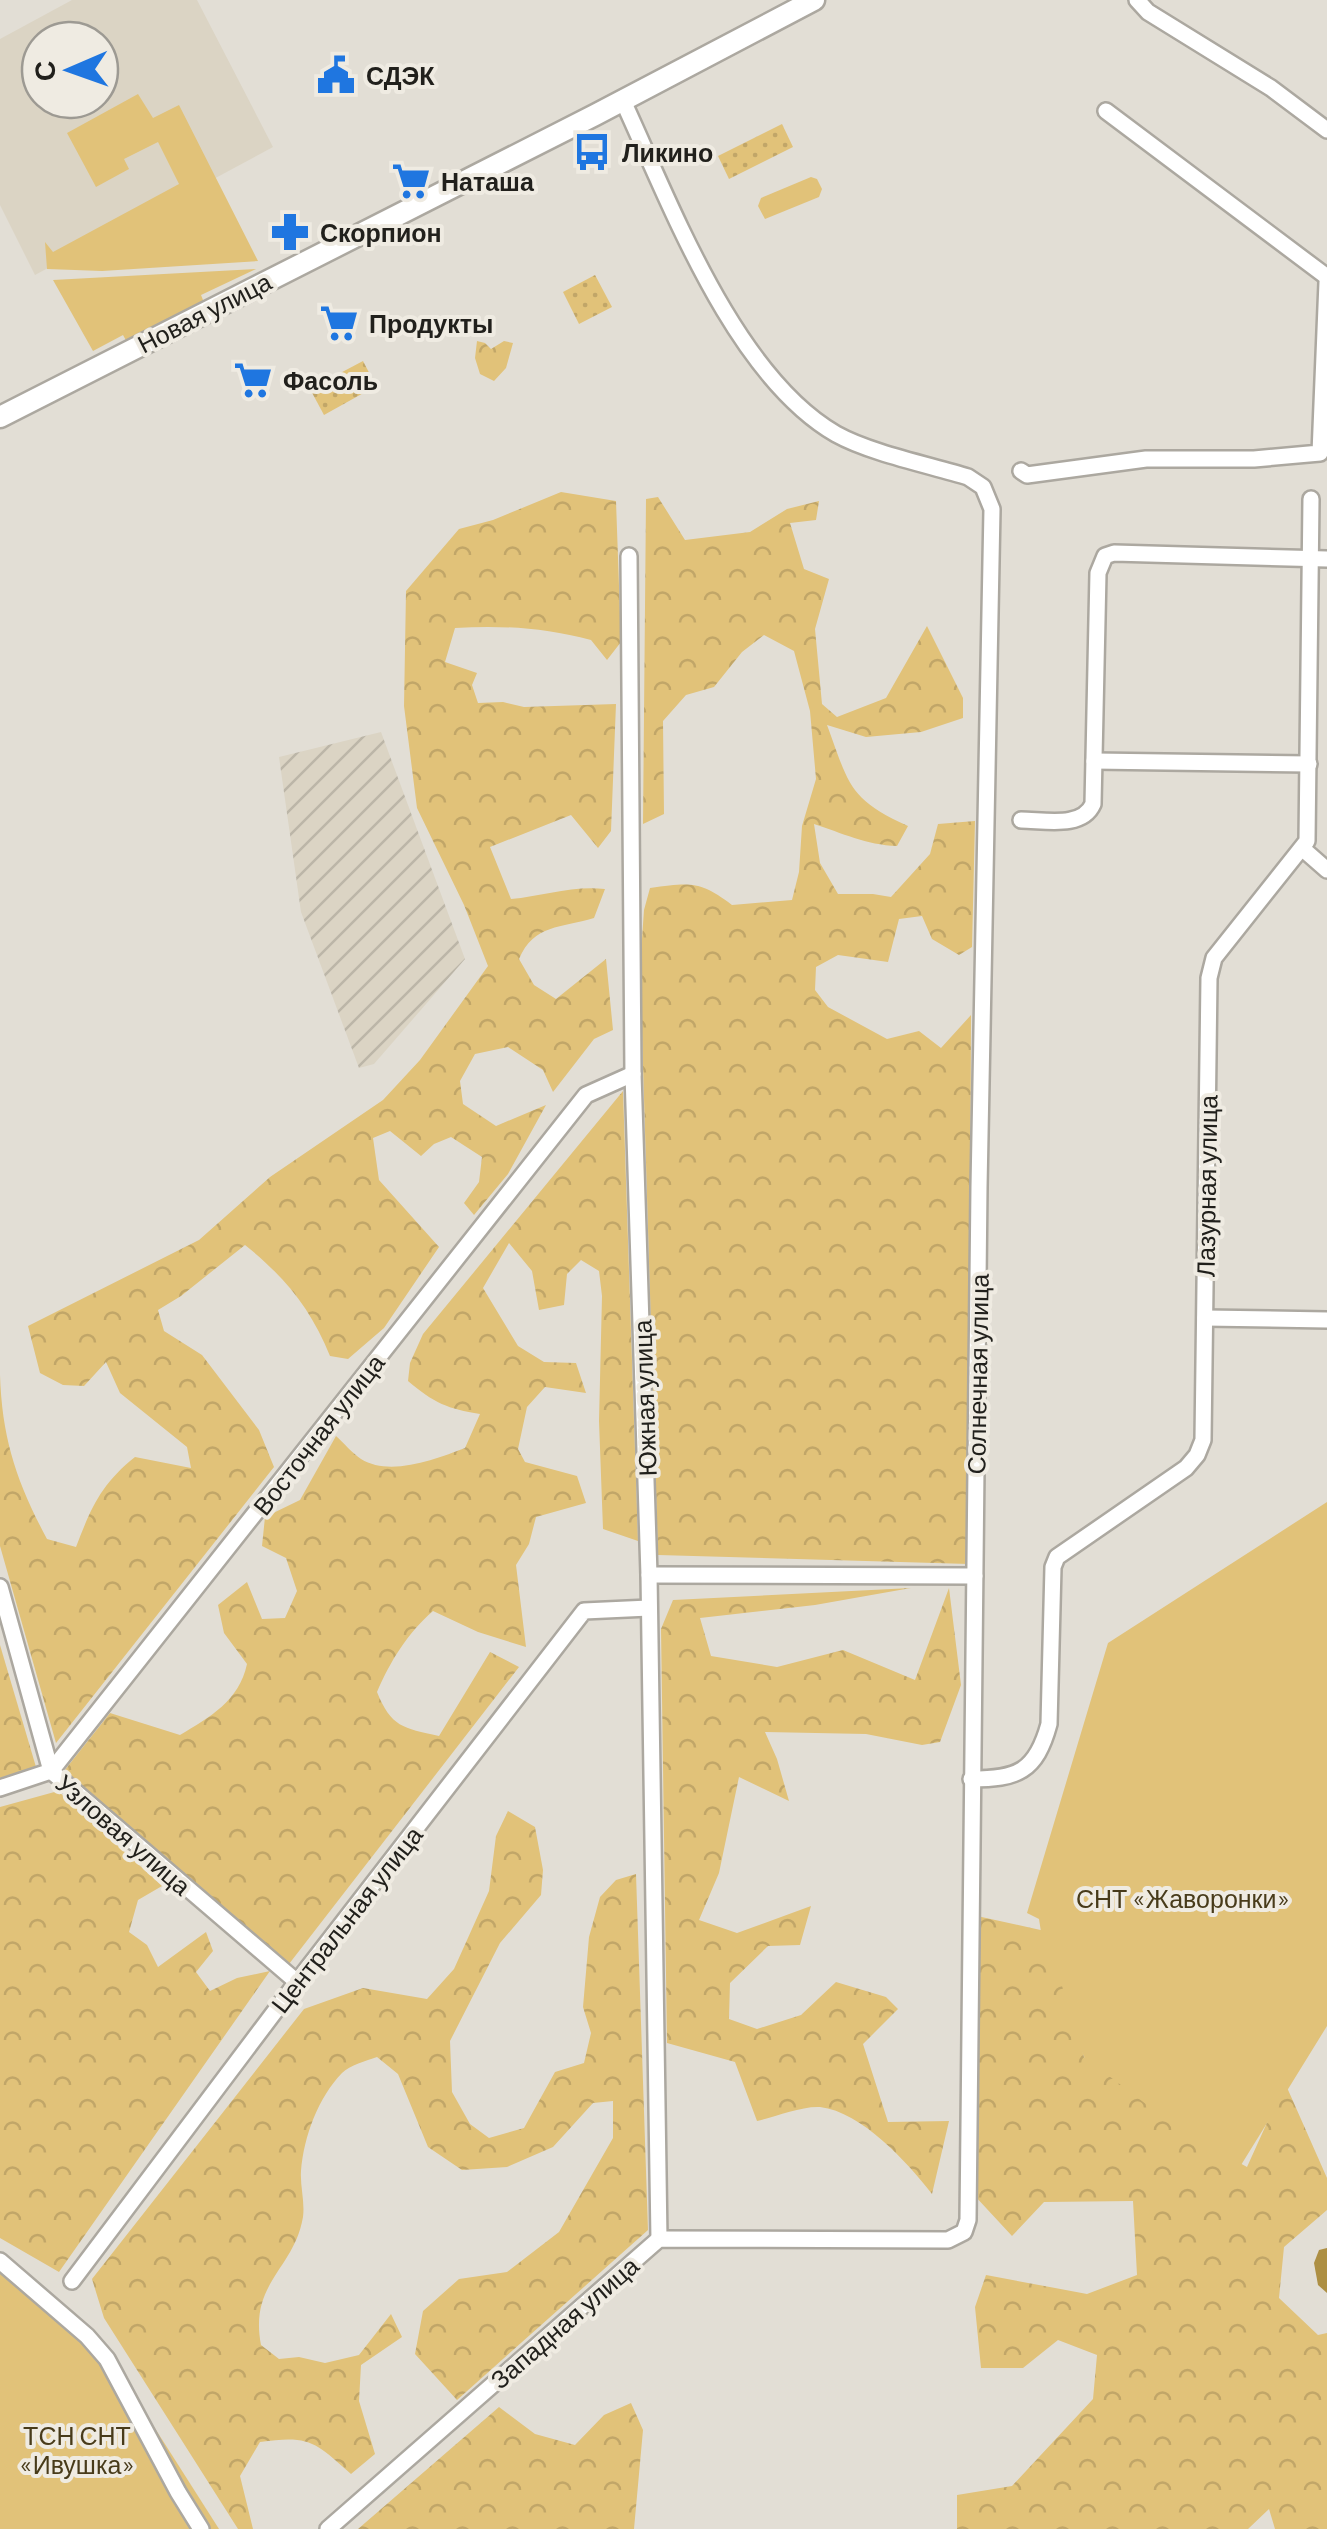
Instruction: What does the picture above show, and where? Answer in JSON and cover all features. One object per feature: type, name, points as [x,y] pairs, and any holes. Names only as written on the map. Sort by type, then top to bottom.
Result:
[{"type":"street","name":"Новая улица","points":[[0,417],[814,0]]},
{"type":"street","points":[[1137,0],[1148,12],[1271,88],[1327,130]]},
{"type":"street","name":"Солнечная улица","points":[[623,101],[704,271],[768,374],[801,409],[840,436],[978,482],[993,516],[970,1779],[968,2204],[964,2232]]},
{"type":"street","points":[[1021,471],[1027,475],[1146,459],[1254,459],[1320,454],[1327,279],[1106,112]]},
{"type":"street","points":[[1312,499],[1320,559],[1307,840],[1303,850],[1327,870]]},
{"type":"street","points":[[1021,820],[1070,821],[1084,817],[1093,804],[1098,573],[1104,556],[1114,553],[1320,559]]},
{"type":"street","name":"Южная улица","points":[[629,556],[633,1074],[650,1575],[659,2239]]},
{"type":"street","points":[[1094,761],[1309,764]]},
{"type":"street","name":"Лазурная улица","points":[[970,1779],[1006,1779],[1034,1760],[1044,1742],[1049,1724],[1056,1557],[1186,1468],[1197,1456],[1203,1440],[1210,968],[1214,958],[1303,850]]},
{"type":"street","name":"Восточная улица","points":[[51,1771],[586,1094],[633,1074]]},
{"type":"street","points":[[1204,1318],[1327,1320]]},
{"type":"street","points":[[650,1575],[975,1576]]},
{"type":"street","name":"Узловая улица","points":[[0,1587],[51,1771],[297,1982]]},
{"type":"street","name":"Центральная улица","points":[[72,2281],[584,1610],[649,1608]]},
{"type":"street","points":[[0,1788],[51,1771]]},
{"type":"street","name":"Западная улица","points":[[328,2529],[659,2239],[948,2240],[964,2232]]},
{"type":"street","points":[[0,2260],[87,2336],[107,2359],[202,2529]]},
{"type":"shaded area","points":[[72,0],[197,0],[273,147],[35,275],[0,205],[0,39],[20,28],[20,120],[120,120],[120,20],[35,20]]},
{"type":"shaded area","points":[[381,732],[465,959],[374,1064],[359,1068],[301,912],[279,757]]},
{"type":"shaded area","points":[[1327,2248],[1327,2293],[1318,2285],[1314,2263],[1319,2250]]},
{"type":"green space","points":[[138,94],[153,118],[179,105],[258,261],[102,271],[47,269],[45,242],[53,252],[179,184],[158,142],[124,159],[129,169],[96,187],[67,133],[91,120],[120,120],[120,104]]},
{"type":"green space","points":[[782,124],[793,147],[729,179],[718,156]]},
{"type":"green space","points":[[811,177],[817,179],[822,189],[819,197],[765,219],[758,206],[761,198]]},
{"type":"green space","points":[[256,269],[201,295],[205,305],[128,344],[123,335],[93,351],[53,280]]},
{"type":"green space","points":[[595,275],[612,307],[579,324],[563,292]]},
{"type":"green space","points":[[477,341],[491,349],[504,341],[513,343],[506,368],[494,381],[480,374],[475,358]]},
{"type":"green space","points":[[363,361],[376,386],[324,415],[310,389]]},
{"type":"green space","points":[[561,492],[616,501],[621,642],[607,660],[591,640],[574,636],[523,628],[455,628],[445,662],[477,673],[472,685],[478,703],[503,702],[524,707],[616,704],[611,831],[598,848],[571,815],[490,847],[511,899],[605,889],[594,918],[541,933],[519,959],[534,985],[556,999],[606,959],[613,1030],[594,1039],[553,1092],[543,1070],[508,1047],[475,1054],[460,1081],[463,1104],[496,1126],[546,1105],[508,1174],[474,1215],[464,1203],[479,1182],[482,1157],[451,1137],[434,1144],[421,1156],[390,1131],[373,1138],[379,1180],[439,1247],[384,1328],[348,1359],[330,1356],[295,1295],[245,1245],[158,1310],[164,1331],[202,1355],[259,1430],[274,1467],[56,1743],[0,1546],[0,1375],[13,1460],[47,1539],[76,1547],[98,1498],[135,1457],[191,1468],[187,1447],[120,1393],[106,1362],[84,1386],[63,1385],[40,1373],[28,1326],[199,1240],[270,1177],[383,1100],[420,1060],[488,966],[464,905],[417,808],[404,706],[406,591],[459,529],[493,520]]},
{"type":"green space","points":[[658,497],[685,540],[750,532],[787,509],[819,501],[816,520],[790,523],[804,569],[829,579],[815,629],[822,704],[837,717],[886,698],[927,626],[963,698],[963,718],[921,732],[866,737],[827,725],[853,788],[873,807],[908,826],[897,846],[864,841],[814,824],[820,863],[838,894],[891,897],[930,854],[938,824],[975,821],[972,947],[959,955],[932,939],[922,916],[899,919],[888,962],[838,955],[816,967],[815,990],[828,1007],[887,1039],[919,1031],[941,1048],[971,1015],[969,1564],[658,1555],[640,967],[644,910],[650,888],[675,885],[702,887],[732,905],[792,900],[799,872],[802,826],[816,779],[810,711],[794,651],[764,635],[742,652],[714,687],[686,695],[663,721],[664,814],[643,824],[646,499]]},
{"type":"green space","points":[[623,1091],[638,1541],[603,1529],[599,1271],[581,1260],[567,1274],[564,1305],[539,1310],[532,1271],[509,1243],[483,1288],[518,1346],[544,1362],[576,1363],[586,1393],[545,1387],[527,1407],[518,1449],[525,1462],[577,1476],[586,1503],[536,1517],[529,1544],[516,1565],[526,1647],[478,1632],[433,1611],[401,1648],[377,1692],[388,1713],[400,1724],[439,1736],[490,1652],[519,1667],[289,1964],[64,1771],[110,1713],[180,1735],[230,1698],[247,1664],[224,1633],[218,1605],[247,1582],[262,1619],[285,1618],[297,1591],[286,1558],[262,1546],[265,1517],[300,1500],[336,1436],[361,1459],[385,1466],[413,1464],[465,1448],[480,1414],[450,1407],[426,1395],[408,1381],[410,1363],[423,1334]]},
{"type":"green space","name":"СНТ «Жаворонки»","points":[[1327,1502],[1327,2026],[1233,2178],[1094,2077],[1049,1984],[1039,1919],[1027,1913],[1108,1643]]},
{"type":"green space","points":[[911,1588],[815,1605],[700,1618],[711,1656],[777,1667],[843,1650],[915,1680],[949,1588],[961,1685],[940,1742],[922,1745],[866,1734],[765,1732],[789,1801],[739,1777],[719,1873],[699,1920],[737,1933],[811,1906],[800,1945],[768,1946],[730,1983],[729,2019],[757,2029],[801,2015],[836,1982],[886,1997],[898,2009],[863,2044],[888,2122],[949,2121],[932,2194],[897,2154],[852,2118],[813,2107],[757,2121],[735,2062],[667,2043],[661,1629],[673,1600]]},
{"type":"green space","points":[[0,1645],[36,1767],[0,1778]]},
{"type":"green space","points":[[58,1791],[162,1886],[138,1900],[129,1932],[147,1945],[158,1967],[206,1932],[213,1951],[196,1972],[210,1991],[237,1978],[270,1971],[59,2272],[0,2238],[0,1807]]},
{"type":"green space","points":[[508,1811],[535,1827],[543,1870],[541,1895],[500,1943],[450,2041],[452,2092],[470,2124],[489,2138],[524,2128],[555,2072],[584,2063],[591,2033],[583,2007],[589,1937],[600,1897],[616,1880],[636,1874],[648,2230],[457,2400],[415,2354],[423,2311],[459,2279],[507,2272],[559,2232],[613,2138],[613,2101],[593,2103],[553,2147],[507,2167],[462,2170],[428,2147],[398,2074],[377,2057],[345,2070],[326,2094],[309,2131],[301,2171],[303,2217],[291,2250],[267,2291],[259,2324],[261,2345],[279,2359],[299,2357],[325,2363],[359,2355],[391,2314],[402,2337],[361,2365],[359,2401],[375,2454],[351,2474],[311,2443],[260,2442],[240,2476],[253,2529],[238,2529],[104,2318],[92,2279],[304,2009],[363,1988],[427,1999],[454,1969],[489,1891],[496,1836]]},
{"type":"green space","points":[[977,1916],[1045,1931],[1084,2057],[1180,2130],[1247,2167],[1285,2083],[1327,2178],[1327,2210],[1284,2247],[1279,2298],[1318,2335],[1327,2333],[1327,2529],[1275,2529],[1269,2509],[1248,2529],[957,2529],[957,2495],[1012,2486],[1093,2399],[1097,2355],[1058,2340],[1023,2368],[981,2368],[975,2307],[986,2275],[1087,2294],[1137,2275],[1133,2201],[1044,2202],[1012,2236],[974,2195]]},
{"type":"green space","name":"ТСН СНТ «Ивушка»","points":[[0,2253],[78,2319],[107,2353],[219,2529],[0,2529]]},
{"type":"green space","points":[[631,2403],[643,2430],[634,2529],[358,2529],[499,2407],[535,2434],[575,2445],[604,2415]]},
{"type":"place","name":"СДЭК","points":[[336,75]]},
{"type":"place","name":"Ликино","points":[[592,152]]},
{"type":"place","name":"Наташа","points":[[411,181]]},
{"type":"place","name":"Скорпион","points":[[290,232]]},
{"type":"place","name":"Продукты","points":[[339,323]]},
{"type":"place","name":"Фасоль","points":[[253,380]]}]
